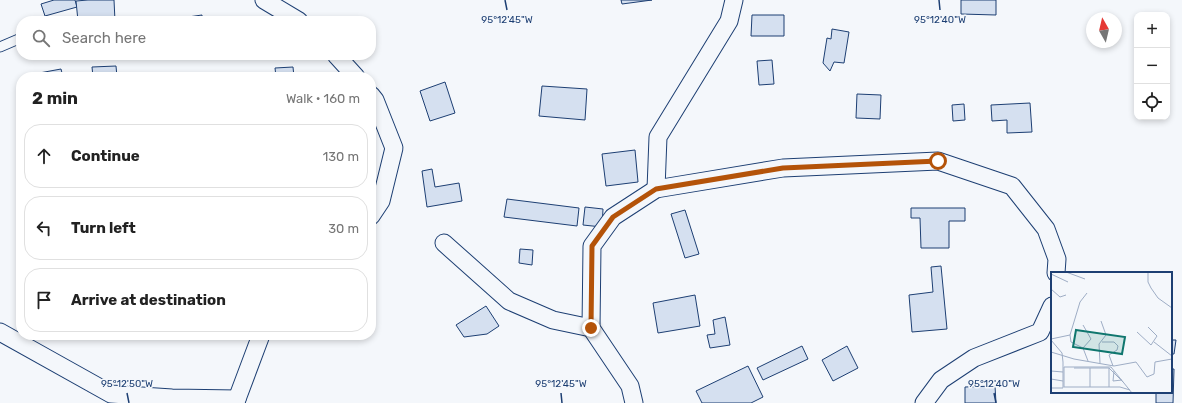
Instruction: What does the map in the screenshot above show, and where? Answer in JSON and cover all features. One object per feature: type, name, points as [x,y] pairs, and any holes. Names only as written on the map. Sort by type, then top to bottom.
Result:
[{"type":"street","points":[[264,0],[291,16]]},
{"type":"street","points":[[656,189],[658,137],[729,21],[734,0]]},
{"type":"street","points":[[341,60],[351,72]]},
{"type":"street","points":[[376,103],[394,148],[381,201],[376,208]]},
{"type":"street","points":[[634,403],[630,386],[591,328],[592,246],[613,217],[656,189],[783,168],[938,161],[1012,186],[1046,229],[1057,259],[1056,272]]},
{"type":"street","points":[[444,243],[509,301],[554,320],[591,328]]},
{"type":"street","points":[[924,403],[941,380],[974,358],[1040,332],[1051,308]]},
{"type":"street","points":[[0,332],[111,394],[239,401],[260,340]]},
{"type":"lane","points":[[0,47],[16,40]]},
{"type":"building","points":[[54,0],[75,0],[77,7],[45,16],[41,4]]},
{"type":"building","points":[[114,0],[115,16],[78,16],[76,1]]},
{"type":"building","points":[[621,0],[652,0],[622,4]]},
{"type":"building","points":[[961,0],[996,0],[996,15],[961,14]]},
{"type":"building","points":[[752,15],[784,15],[784,36],[751,36]]},
{"type":"building","points":[[832,29],[849,32],[844,63],[834,62],[830,71],[823,63],[827,38],[831,39]]},
{"type":"building","points":[[772,60],[774,84],[759,85],[757,61]]},
{"type":"building","points":[[116,66],[117,72],[92,72],[92,67]]},
{"type":"building","points":[[293,67],[294,72],[275,72],[275,68]]},
{"type":"building","points":[[61,69],[62,72],[45,72]]},
{"type":"building","points":[[445,82],[455,113],[430,121],[420,91]]},
{"type":"building","points":[[542,86],[587,89],[585,120],[539,116]]},
{"type":"building","points":[[857,94],[881,95],[880,119],[856,118]]},
{"type":"building","points":[[1030,103],[1032,132],[1007,133],[1007,120],[992,121],[991,105]]},
{"type":"building","points":[[964,104],[965,120],[953,121],[952,105]]},
{"type":"building","points":[[635,150],[638,182],[606,186],[602,154]]},
{"type":"building","points":[[432,169],[435,187],[459,183],[462,201],[427,207],[422,171]]},
{"type":"building","points":[[507,199],[579,208],[577,226],[504,217]]},
{"type":"building","points":[[585,207],[603,209],[602,227],[583,225]]},
{"type":"building","points":[[911,208],[965,208],[965,221],[949,221],[949,248],[921,248],[920,218],[911,218]]},
{"type":"building","points":[[685,210],[699,254],[685,258],[671,214]]},
{"type":"building","points":[[520,249],[533,250],[532,265],[519,263]]},
{"type":"building","points":[[941,266],[947,329],[912,332],[909,295],[933,292],[931,267]]},
{"type":"building","points":[[695,295],[700,326],[658,333],[653,303]]},
{"type":"building","points":[[486,306],[499,326],[487,334],[464,337],[456,325]]},
{"type":"building","points":[[725,317],[730,345],[710,348],[707,335],[715,334],[713,320]]},
{"type":"building","points":[[1172,340],[1176,340],[1174,354],[1172,354]]},
{"type":"building","points":[[802,346],[808,359],[763,380],[757,368]]},
{"type":"building","points":[[847,346],[858,368],[833,381],[822,360]]},
{"type":"building","points":[[748,366],[763,397],[751,403],[702,403],[696,391]]},
{"type":"building","points":[[1172,369],[1174,369],[1173,403],[1156,403],[1156,393],[1172,393]]},
{"type":"building","points":[[995,386],[996,403],[965,403],[965,387]]},
{"type":"route","points":[[591,328],[592,246],[613,217],[656,189],[783,168],[938,161]]}]
